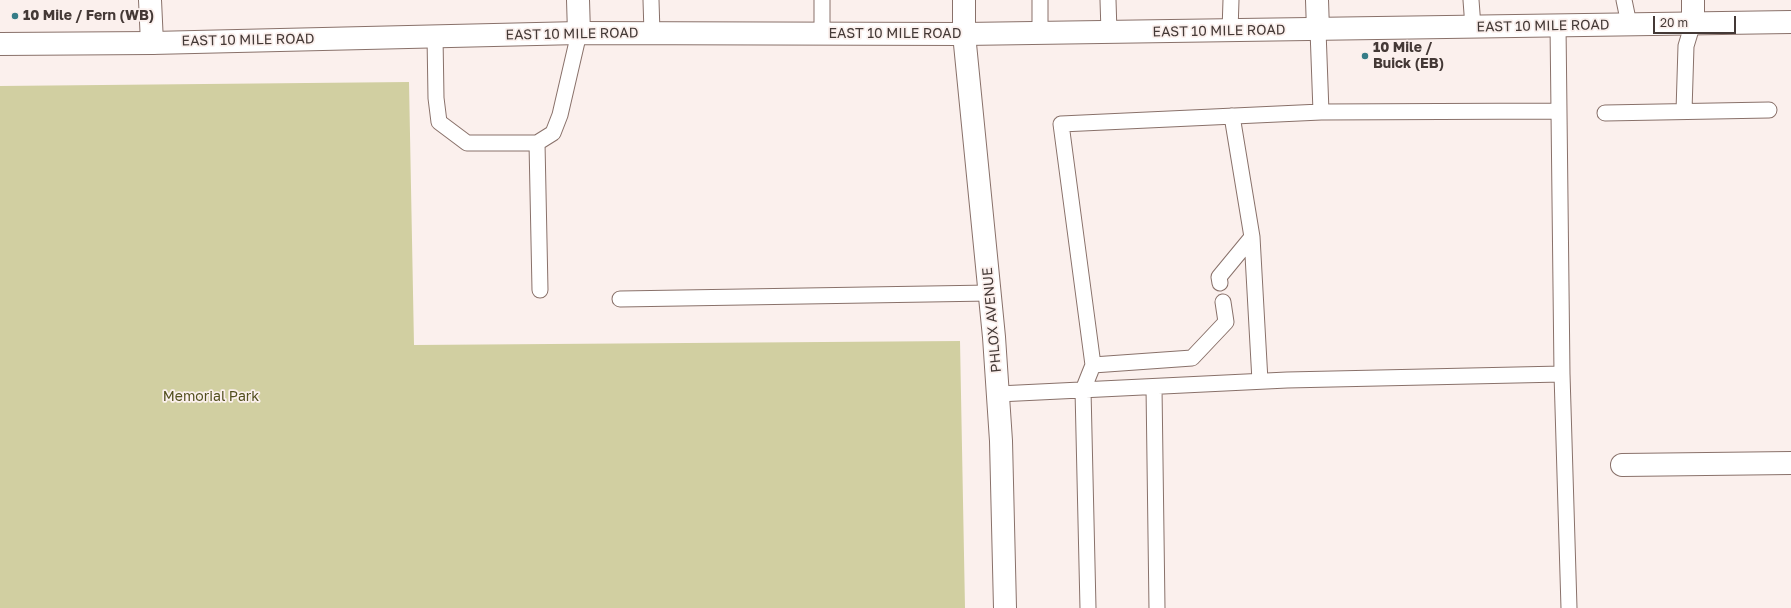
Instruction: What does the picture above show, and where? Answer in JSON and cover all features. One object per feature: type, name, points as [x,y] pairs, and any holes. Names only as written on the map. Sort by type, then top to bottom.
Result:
[{"type":"main road","points":[[150,0],[152,42]]},
{"type":"main road","points":[[578,0],[579,33]]},
{"type":"main road","name":"PHLOX AVENUE","points":[[964,0],[964,34],[990,293],[998,394],[1001,440],[1005,608]]},
{"type":"main road","points":[[1317,0],[1318,30]]},
{"type":"main road","points":[[1692,0],[1693,23]]},
{"type":"main road","name":"EAST 10 MILE ROAD","points":[[0,44],[579,33],[964,34],[1791,22]]},
{"type":"main road","points":[[1622,464],[1791,462]]},
{"type":"lane","points":[[652,0],[652,33]]},
{"type":"lane","points":[[822,0],[822,33]]},
{"type":"lane","points":[[1040,0],[1040,33]]},
{"type":"lane","points":[[1108,0],[1109,32]]},
{"type":"lane","points":[[1230,30],[1231,0]]},
{"type":"lane","points":[[1471,0],[1473,27]]},
{"type":"lane","points":[[1624,0],[1629,24]]},
{"type":"lane","points":[[1684,111],[1686,46],[1693,23]]},
{"type":"lane","points":[[1558,25],[1562,374],[1569,608]]},
{"type":"lane","points":[[1318,30],[1321,112]]},
{"type":"lane","points":[[435,36],[436,98],[440,122],[467,143],[537,143],[553,133],[560,115],[579,33]]},
{"type":"lane","points":[[1605,113],[1769,110]]},
{"type":"lane","points":[[1088,608],[1083,390],[1092,365],[1061,124],[1321,112],[1559,111]]},
{"type":"lane","points":[[1232,116],[1252,237],[1260,381]]},
{"type":"lane","points":[[537,143],[540,290]]},
{"type":"lane","points":[[1220,283],[1219,277],[1252,237]]},
{"type":"lane","points":[[620,299],[990,293]]},
{"type":"lane","points":[[1092,365],[1192,358],[1226,322],[1223,302]]},
{"type":"lane","points":[[998,394],[1260,381],[1562,374]]},
{"type":"lane","points":[[1154,387],[1157,608]]},
{"type":"green space","name":"Memorial Park","points":[[409,82],[414,345],[960,341],[965,608],[0,608],[0,86]]},
{"type":"place","name":"10 Mile / Fern (WB)","points":[[15,16]]},
{"type":"place","name":"10 Mile / Buick (EB)","points":[[1365,56]]}]
